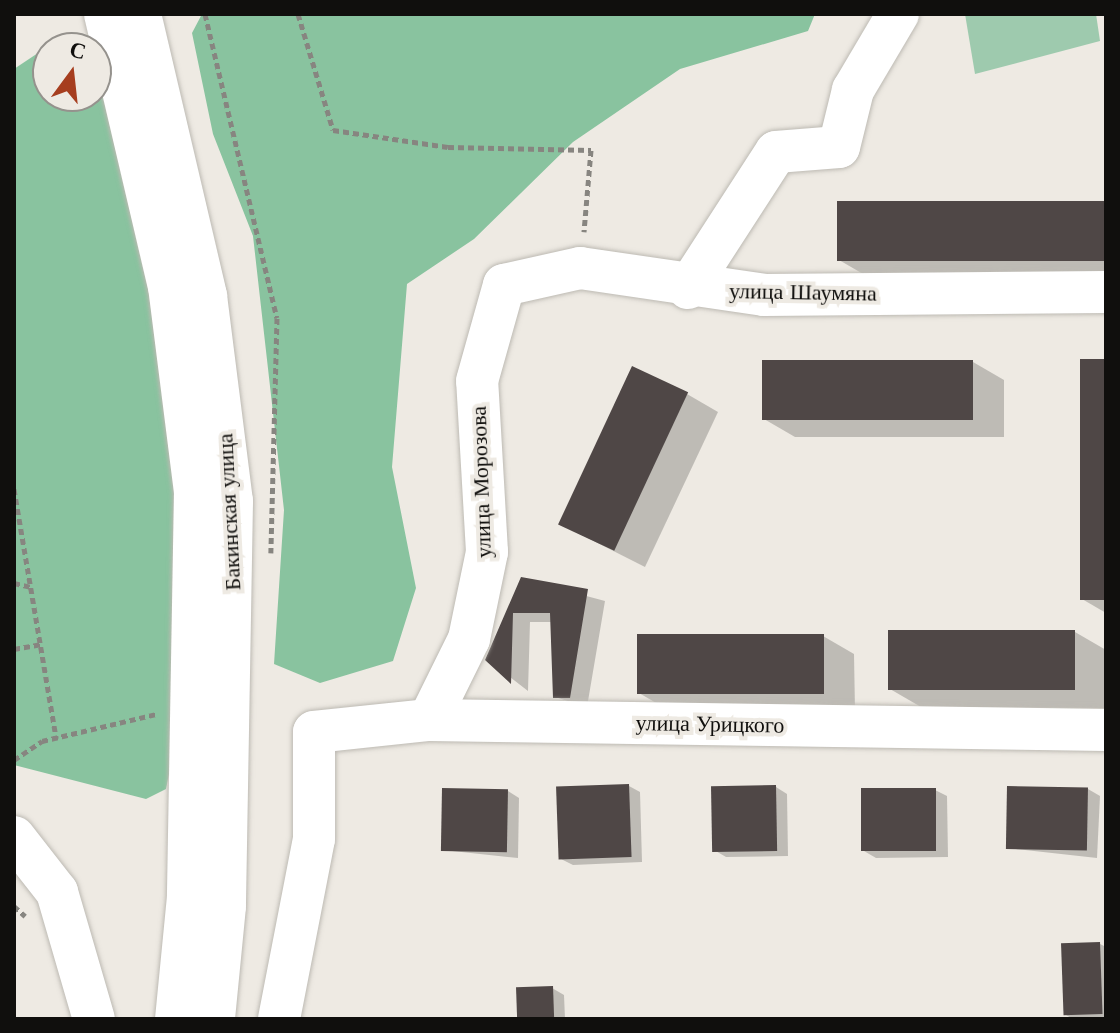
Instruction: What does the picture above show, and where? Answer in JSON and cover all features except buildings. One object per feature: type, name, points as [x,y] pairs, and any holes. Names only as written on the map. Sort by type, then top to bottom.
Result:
[{"type":"main road","name":"Бакинская улица","points":[[123,18],[151,197],[189,400],[199,551],[195,704],[177,1019]]},
{"type":"main road","name":"Бакинская улица","points":[[123,18],[205,296],[231,501],[224,906],[213,1019]]},
{"type":"street","points":[[688,288],[776,152],[839,147],[853,90],[898,14]]},
{"type":"street","name":"улица Шаумяна","points":[[504,285],[580,268],[688,288],[764,295],[1106,292]]},
{"type":"street","name":"улица Морозова","points":[[429,720],[469,639],[487,552],[477,381],[504,285]]},
{"type":"street","name":"улица Урицкого","points":[[279,1019],[314,839],[314,732],[429,720],[1106,730]]},
{"type":"street","points":[[14,837],[57,892],[94,1019]]},
{"type":"path","points":[[205,14],[277,318],[271,565]]},
{"type":"path","points":[[298,14],[333,130],[448,147],[591,150],[580,268]]},
{"type":"path","points":[[14,489],[56,738]]},
{"type":"path","points":[[14,583],[31,587]]},
{"type":"path","points":[[14,649],[41,644]]},
{"type":"path","points":[[14,760],[56,738],[195,704]]},
{"type":"path","points":[[14,906],[28,919]]},
{"type":"green space","points":[[202,14],[815,14],[808,31],[680,69],[573,142],[474,239],[407,284],[392,467],[416,588],[393,661],[320,683],[274,664],[284,510],[253,236],[213,134],[192,33]]},
{"type":"green space","points":[[965,14],[1096,14],[1100,41],[975,74]]},
{"type":"green space","points":[[32,57],[32,112],[107,112],[136,204],[177,491],[172,759],[166,789],[146,799],[14,765],[14,69]]}]
